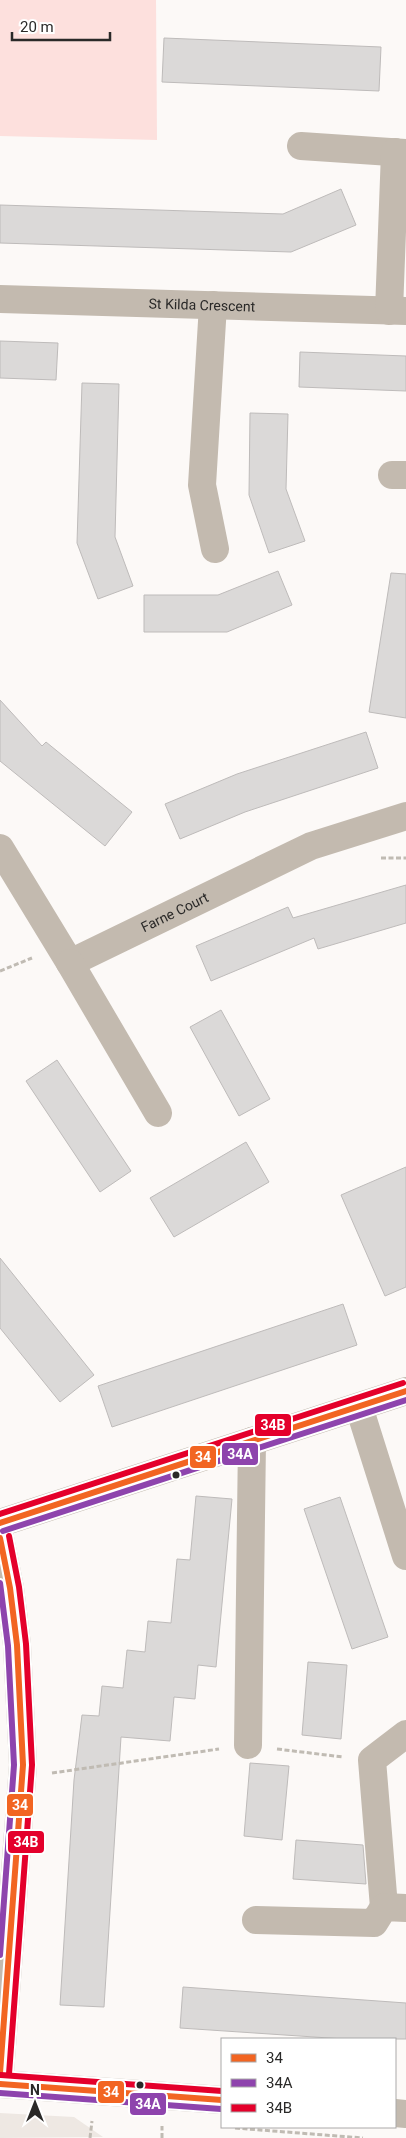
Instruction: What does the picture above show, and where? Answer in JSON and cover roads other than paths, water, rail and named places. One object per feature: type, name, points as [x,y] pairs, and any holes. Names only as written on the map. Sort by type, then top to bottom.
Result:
[{"type":"street","points":[[301,146],[401,153],[397,311]]},
{"type":"street","name":"St Kilda Crescent","points":[[0,299],[397,311]]},
{"type":"street","points":[[213,305],[202,485],[215,549]]},
{"type":"street","name":"Farne Court","points":[[70,963],[311,846],[406,816]]},
{"type":"street","points":[[0,848],[158,1113]]},
{"type":"street","points":[[0,1523],[406,1392]]},
{"type":"street","points":[[359,1407],[406,1556]]},
{"type":"street","points":[[248,1745],[252,1441]]},
{"type":"street","points":[[0,1538],[10,1588],[17,1645],[23,1765],[7,1858],[0,2073]]},
{"type":"street","points":[[256,1920],[374,1923],[395,1908],[372,1760],[406,1734]]},
{"type":"street","points":[[0,2084],[221,2100]]}]
